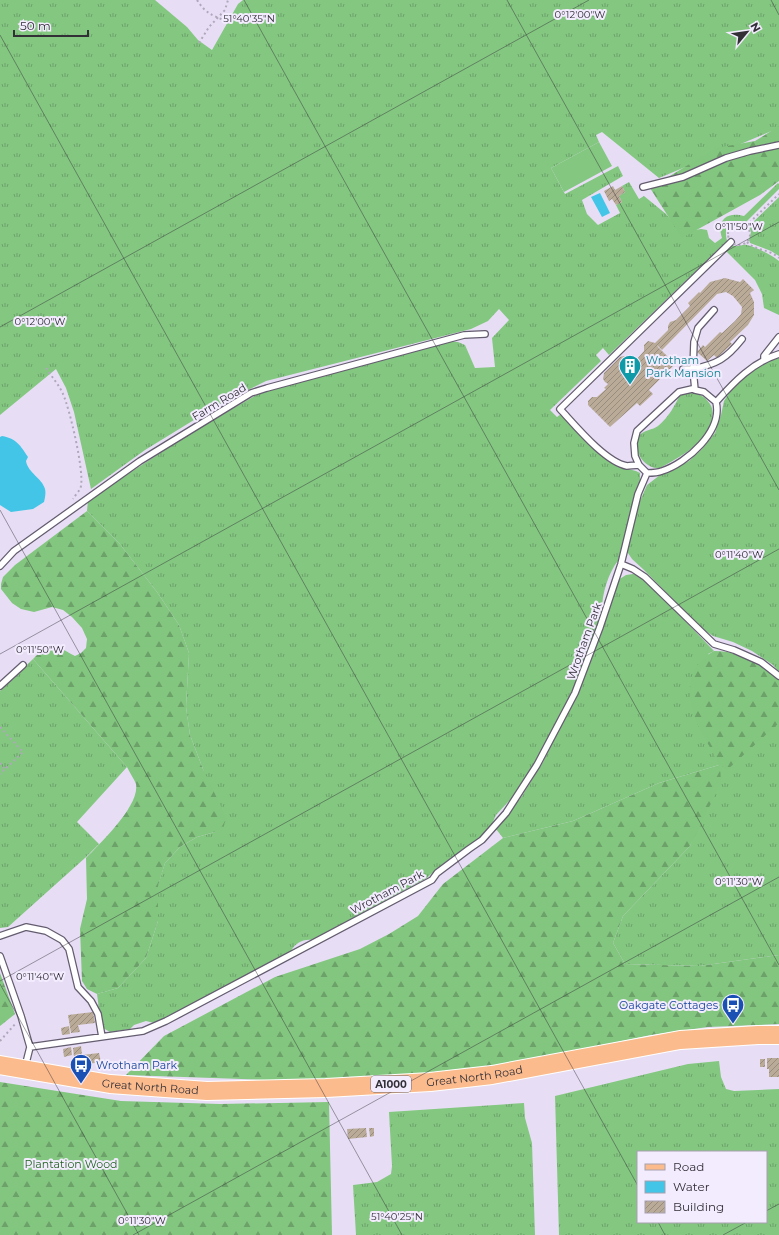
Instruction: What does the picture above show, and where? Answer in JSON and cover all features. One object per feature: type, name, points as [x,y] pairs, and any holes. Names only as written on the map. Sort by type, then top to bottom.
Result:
[{"type":"main road","name":"Great North Road","points":[[0,1066],[110,1084],[207,1091],[326,1088],[454,1080],[492,1075],[680,1040],[779,1035]]},
{"type":"lane","points":[[643,186],[683,177],[726,158],[750,150],[779,145]]},
{"type":"lane","points":[[639,465],[627,466],[610,459],[582,433],[560,409],[731,242]]},
{"type":"lane","points":[[695,390],[693,369],[694,342],[698,328],[714,310]]},
{"type":"lane","name":"Farm Road","points":[[0,566],[14,551],[140,461],[251,393],[464,335],[485,334]]},
{"type":"lane","points":[[764,360],[764,356],[779,337]]},
{"type":"lane","points":[[683,369],[693,369],[719,362],[735,348],[742,339]]},
{"type":"lane","points":[[716,402],[752,366],[779,354]]},
{"type":"lane","points":[[692,389],[695,390],[704,392],[716,402],[717,417],[711,431],[703,443],[692,454],[679,463],[662,471],[647,473],[639,465],[635,456],[634,443],[637,431],[679,392],[692,389]]},
{"type":"lane","name":"Wrotham Park","points":[[30,1047],[142,1031],[166,1022],[432,880],[437,873],[482,840],[506,813],[537,765],[575,693],[600,627],[621,564],[638,494],[647,473]]},
{"type":"lane","points":[[621,564],[645,576],[714,644],[734,650],[762,662],[779,676]]},
{"type":"lane","points":[[0,686],[23,665]]},
{"type":"lane","points":[[0,936],[26,927],[46,931],[62,940],[69,950],[78,987],[98,1014],[102,1037]]},
{"type":"lane","points":[[0,956],[30,1047],[24,1070]]},
{"type":"path","points":[[198,0],[205,10],[211,15],[226,20]]},
{"type":"path","points":[[199,43],[209,27],[225,10],[228,0]]},
{"type":"path","points":[[746,226],[779,194]]},
{"type":"path","points":[[739,223],[746,226],[750,232],[747,242],[741,245],[731,242],[728,235],[732,225],[739,223]]},
{"type":"path","points":[[747,242],[750,245],[769,252],[779,258]]},
{"type":"path","points":[[46,368],[57,384],[67,404],[80,464],[81,487],[72,501]]},
{"type":"path","points":[[0,727],[23,752],[0,774]]},
{"type":"path","points":[[0,763],[5,769]]},
{"type":"path","points":[[0,1041],[21,1016]]},
{"type":"green space","points":[[0,0],[155,0],[187,27],[198,40],[212,50],[238,4],[243,0],[779,0],[779,128],[659,178],[602,132],[596,135],[599,142],[551,168],[565,194],[618,166],[623,176],[582,200],[587,214],[598,225],[620,213],[616,205],[622,202],[619,196],[625,192],[622,186],[629,182],[639,199],[644,196],[666,214],[679,229],[684,232],[701,229],[707,230],[709,238],[715,243],[722,238],[721,226],[724,218],[733,215],[744,216],[778,183],[779,189],[746,222],[736,221],[729,224],[726,231],[727,241],[609,355],[603,348],[596,355],[601,361],[550,410],[557,417],[561,414],[613,463],[640,473],[640,480],[618,561],[611,571],[606,585],[602,606],[603,612],[583,667],[552,734],[514,798],[508,802],[496,815],[491,826],[478,840],[427,878],[312,940],[300,942],[291,951],[154,1023],[146,1021],[134,1025],[130,1029],[110,1032],[103,1028],[101,1024],[97,994],[118,988],[146,958],[158,921],[158,885],[165,863],[180,847],[197,837],[215,832],[203,769],[190,735],[186,707],[189,653],[179,625],[157,592],[119,543],[87,511],[88,500],[197,429],[260,393],[448,341],[458,342],[465,345],[475,368],[495,367],[492,338],[509,320],[499,309],[488,321],[471,329],[266,381],[220,404],[145,450],[91,489],[74,412],[66,388],[56,369],[0,415]]},
{"type":"green space","points":[[779,126],[779,181],[760,195],[682,238],[650,188],[716,148],[755,141]]},
{"type":"green space","points":[[599,142],[612,166],[564,192],[551,168]]},
{"type":"green space","points":[[779,197],[779,256],[771,251],[750,243],[749,240],[751,232],[749,226]]},
{"type":"green space","points":[[732,245],[751,246],[779,261],[779,315],[764,308],[762,294],[755,280],[725,250]]},
{"type":"green space","points":[[779,358],[779,672],[773,665],[752,651],[733,642],[713,636],[701,628],[632,559],[626,546],[636,510],[647,485],[660,475],[689,461],[702,449],[715,433],[724,401],[729,393],[749,373],[763,363]]},
{"type":"green space","points":[[686,392],[700,395],[710,404],[713,413],[710,427],[706,435],[684,454],[660,468],[651,467],[642,460],[637,448],[637,440],[643,432],[656,427],[662,422],[671,411],[681,393]]},
{"type":"green space","points":[[87,511],[119,543],[157,592],[179,625],[189,653],[186,707],[190,735],[203,769],[227,819],[223,826],[215,832],[197,837],[180,847],[165,863],[158,886],[158,921],[146,958],[118,988],[97,994],[87,989],[82,981],[80,929],[87,899],[86,858],[109,834],[132,803],[136,793],[136,784],[127,767],[33,659],[45,648],[53,645],[75,656],[81,653],[86,648],[87,639],[82,628],[63,610],[52,607],[34,612],[21,609],[12,603],[1,589],[3,577],[15,565]]},
{"type":"green space","points":[[626,575],[639,575],[647,581],[714,651],[708,654],[779,722],[779,955],[699,966],[625,964],[613,943],[623,916],[690,846],[719,765],[659,783],[573,821],[503,838],[496,829],[522,796],[543,762],[584,678],[602,632],[618,580]]},
{"type":"green space","points":[[714,651],[741,655],[765,668],[779,680],[779,723],[727,770],[720,765],[721,783],[690,846],[623,916],[613,943],[625,964],[699,966],[779,955],[779,1024],[708,1027],[651,1035],[492,1068],[429,1077],[327,1082],[126,1075],[164,1036],[275,977],[360,949],[389,934],[418,916],[443,884],[503,838],[573,821],[659,783],[719,765],[696,721],[690,701],[691,682],[698,664]]},
{"type":"green space","points":[[33,659],[127,767],[77,822],[99,844],[8,927],[0,928],[0,691]]},
{"type":"green space","points":[[0,973],[15,1014],[0,1026]]},
{"type":"green space","points":[[719,1061],[721,1077],[726,1089],[734,1091],[779,1089],[779,1235],[559,1235],[555,1096],[688,1064]]},
{"type":"green space","name":"Plantation Wood","points":[[0,1082],[121,1101],[220,1104],[329,1102],[332,1235],[0,1235]]},
{"type":"green space","points":[[524,1103],[525,1118],[532,1143],[535,1235],[356,1235],[353,1185],[377,1182],[391,1174],[392,1166],[389,1112]]},
{"type":"water","points":[[600,193],[610,213],[602,217],[591,197]]},
{"type":"water","points":[[2,436],[15,441],[20,446],[28,457],[26,461],[29,469],[41,482],[45,489],[44,502],[33,509],[11,512],[0,505],[0,437]]},
{"type":"building","points":[[613,186],[615,190],[622,186],[625,192],[619,196],[622,202],[616,205],[612,199],[609,201],[604,191]]},
{"type":"building","points":[[725,278],[740,282],[743,279],[754,290],[750,293],[754,302],[754,315],[748,325],[730,342],[732,344],[717,358],[714,355],[707,361],[697,352],[703,345],[705,347],[720,332],[722,333],[741,314],[742,307],[733,296],[726,292],[717,294],[662,350],[657,345],[675,364],[649,390],[653,394],[640,406],[637,403],[610,427],[588,405],[588,401],[592,397],[597,397],[606,389],[604,388],[608,384],[603,379],[604,373],[620,357],[628,357],[630,363],[635,358],[637,359],[644,351],[644,345],[648,341],[655,343],[668,330],[670,322],[676,320],[690,306],[688,303],[699,292],[700,293],[710,282]]},
{"type":"building","points":[[93,1012],[95,1023],[78,1025],[80,1032],[71,1033],[68,1015]]},
{"type":"building","points":[[69,1026],[70,1034],[62,1035],[61,1028]]},
{"type":"building","points":[[81,1046],[82,1055],[99,1053],[101,1062],[75,1066],[73,1048]]},
{"type":"building","points":[[71,1047],[72,1055],[64,1057],[63,1049]]},
{"type":"building","points":[[767,1058],[779,1058],[779,1077],[769,1077]]},
{"type":"building","points":[[760,1059],[765,1059],[765,1067],[760,1067]]},
{"type":"building","points":[[366,1128],[367,1137],[348,1139],[347,1129]]},
{"type":"building","points":[[369,1128],[374,1128],[374,1136],[370,1137]]},
{"type":"place","name":"Wrotham Park Mansion","points":[[630,386]]},
{"type":"place","name":"Oakgate Cottages","points":[[733,1024]]},
{"type":"place","name":"Wrotham Park","points":[[81,1084]]}]
